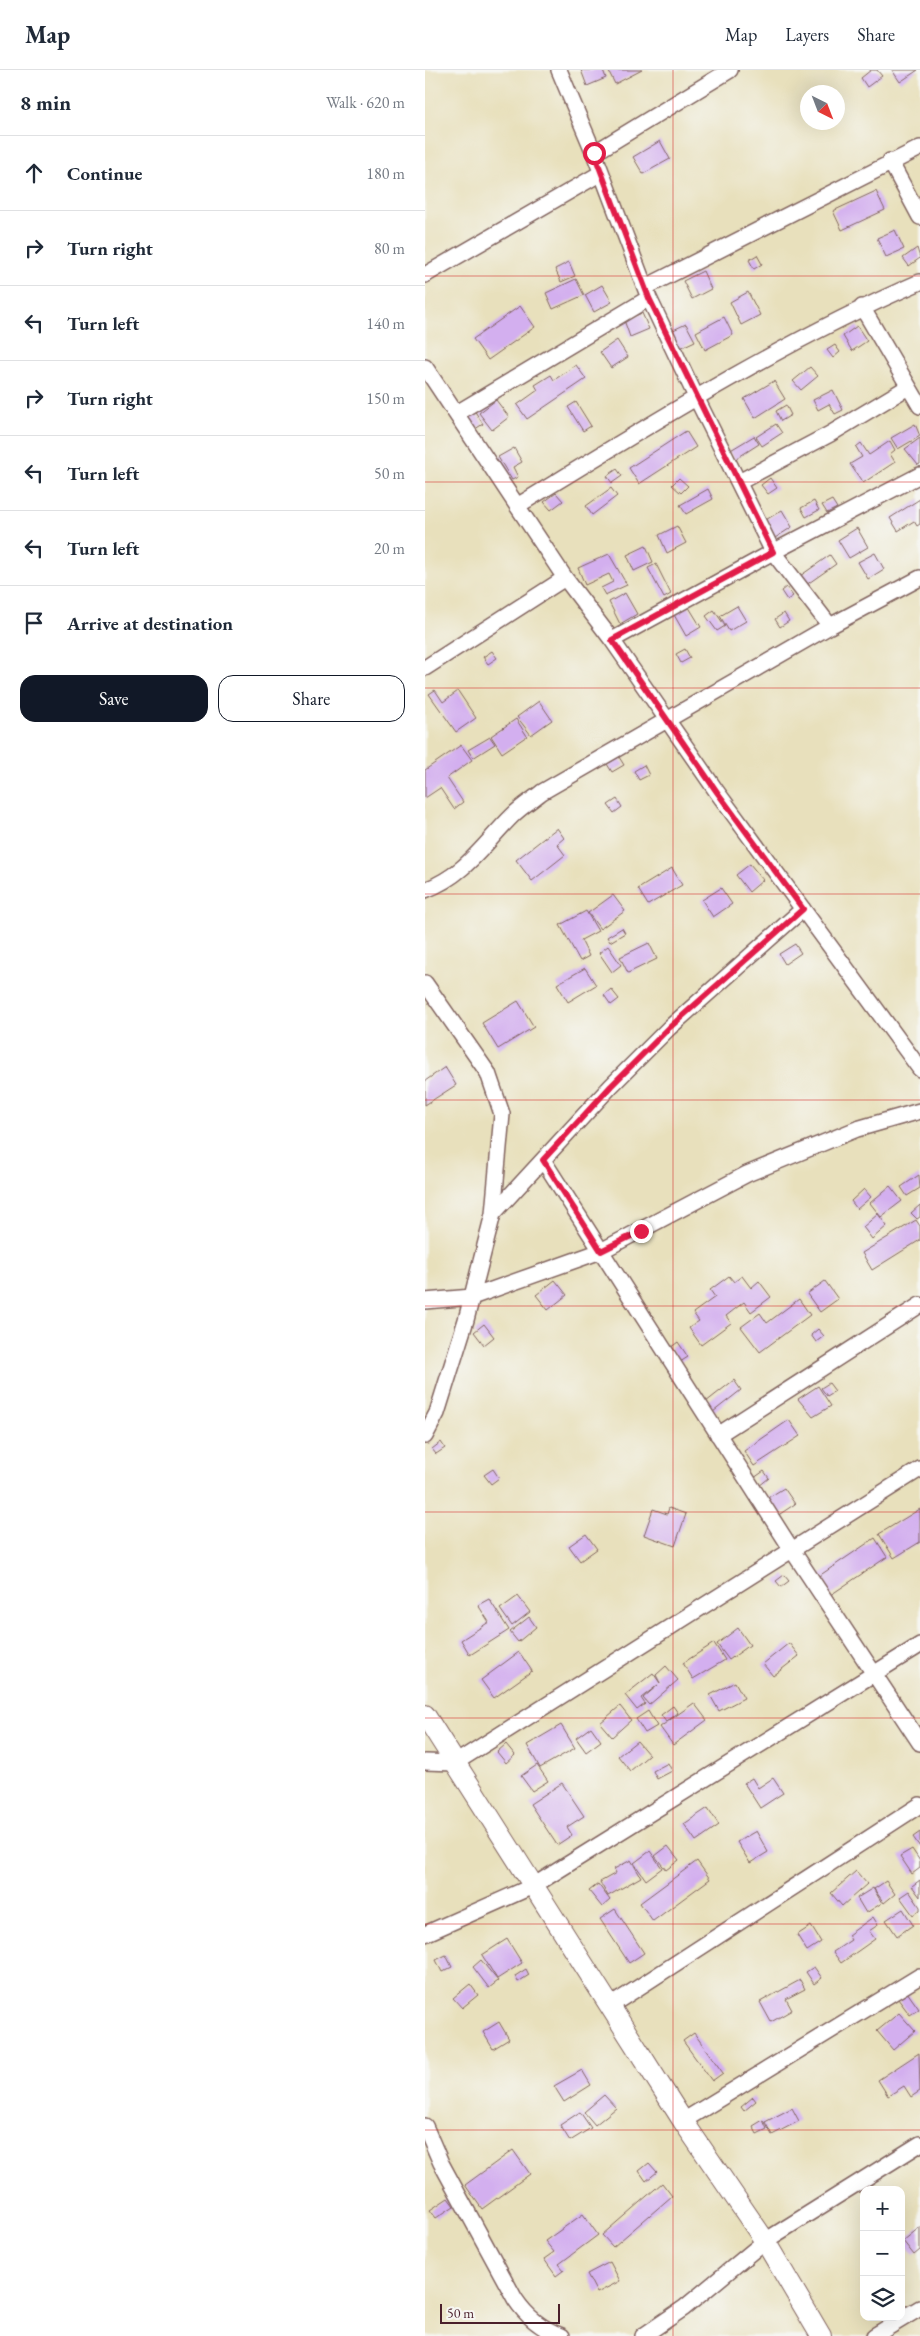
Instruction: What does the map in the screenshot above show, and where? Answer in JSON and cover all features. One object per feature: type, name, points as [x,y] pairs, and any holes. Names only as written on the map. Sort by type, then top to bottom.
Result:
[{"type":"main road","points":[[425,1715],[683,2121],[765,2241],[821,2336]]},
{"type":"street","points":[[559,70],[594,153],[647,292],[696,397],[773,552],[829,626]]},
{"type":"street","points":[[594,153],[729,70]]},
{"type":"street","points":[[457,414],[647,292],[890,161],[920,148]]},
{"type":"street","points":[[890,161],[920,217]]},
{"type":"street","points":[[425,275],[601,173]]},
{"type":"street","points":[[517,506],[696,397],[862,307],[920,282]]},
{"type":"street","points":[[862,307],[920,406]]},
{"type":"street","points":[[425,367],[565,578],[612,640],[717,792],[920,1069]]},
{"type":"street","points":[[739,482],[830,434],[908,388]]},
{"type":"street","points":[[612,640],[773,552],[920,475]]},
{"type":"street","points":[[425,668],[565,578]]},
{"type":"street","points":[[425,890],[435,887],[465,868],[512,816],[542,792],[829,626],[920,578]]},
{"type":"street","points":[[493,1214],[611,1086],[669,1028],[803,909]]},
{"type":"street","points":[[425,984],[488,1073],[502,1114],[493,1214],[472,1297],[437,1414],[425,1436]]},
{"type":"street","points":[[425,1301],[472,1297],[601,1251],[747,1174],[857,1129],[920,1111]]},
{"type":"street","points":[[543,1160],[792,1550],[920,1743]]},
{"type":"street","points":[[718,1435],[920,1305]]},
{"type":"street","points":[[425,1762],[455,1763],[920,1469]]},
{"type":"street","points":[[425,1934],[533,1886],[875,1675],[920,1645]]},
{"type":"street","points":[[610,2006],[920,1805]]},
{"type":"street","points":[[683,2121],[920,1976]]},
{"type":"street","points":[[425,2126],[441,2163],[515,2298],[528,2318],[552,2333],[562,2336]]},
{"type":"street","points":[[643,2336],[684,2308],[765,2241],[920,2144]]},
{"type":"street","points":[[874,2336],[920,2308]]},
{"type":"building","points":[[581,70],[603,70],[606,78],[587,86]]},
{"type":"building","points":[[608,70],[642,70],[615,84]]},
{"type":"building","points":[[871,70],[877,70],[882,76],[867,87],[861,78]]},
{"type":"building","points":[[892,70],[918,70],[900,82]]},
{"type":"building","points":[[660,141],[670,159],[643,174],[633,157]]},
{"type":"building","points":[[876,191],[885,210],[842,230],[833,211]]},
{"type":"building","points":[[895,230],[904,249],[886,257],[877,238]]},
{"type":"building","points":[[917,248],[920,258],[909,266],[903,258]]},
{"type":"building","points":[[757,255],[762,264],[754,269],[749,260]]},
{"type":"building","points":[[569,262],[575,276],[561,282],[555,269]]},
{"type":"building","points":[[703,271],[711,289],[692,299],[683,281]]},
{"type":"building","points":[[576,279],[584,295],[553,309],[546,293]]},
{"type":"building","points":[[602,285],[612,302],[594,312],[585,295]]},
{"type":"building","points":[[748,292],[760,315],[741,325],[730,302]]},
{"type":"building","points":[[520,306],[535,327],[488,360],[473,339]]},
{"type":"building","points":[[642,313],[649,329],[630,337],[624,320]]},
{"type":"building","points":[[724,317],[733,335],[705,350],[696,332]]},
{"type":"building","points":[[686,324],[695,341],[678,349],[669,332]]},
{"type":"building","points":[[857,326],[867,341],[852,351],[843,336]]},
{"type":"building","points":[[617,340],[628,357],[611,368],[600,352]]},
{"type":"building","points":[[835,345],[840,352],[833,358],[827,350]]},
{"type":"building","points":[[576,365],[586,379],[527,419],[517,405],[538,390],[535,385],[551,375],[554,380]]},
{"type":"building","points":[[810,367],[818,376],[801,390],[793,381]]},
{"type":"building","points":[[774,381],[785,399],[755,418],[744,399]]},
{"type":"building","points":[[833,390],[843,410],[835,414],[829,404],[818,410],[813,400]]},
{"type":"building","points":[[496,400],[509,417],[492,430],[479,413]]},
{"type":"building","points":[[576,402],[591,426],[583,431],[568,407]]},
{"type":"building","points":[[786,405],[791,415],[781,421],[776,411]]},
{"type":"building","points":[[474,410],[483,424],[472,431],[463,418]]},
{"type":"building","points":[[776,424],[782,433],[762,446],[756,437]]},
{"type":"building","points":[[915,424],[920,436],[898,449],[891,438]]},
{"type":"building","points":[[686,431],[696,447],[639,484],[629,468]]},
{"type":"building","points":[[754,436],[759,444],[734,460],[729,451]]},
{"type":"building","points":[[920,438],[920,464],[918,465],[905,449]]},
{"type":"building","points":[[890,441],[895,450],[890,454],[895,462],[863,483],[850,464],[862,457],[856,447],[861,443],[869,455]]},
{"type":"building","points":[[514,448],[522,462],[513,467],[518,477],[512,480],[498,457]]},
{"type":"building","points":[[617,469],[622,476],[612,483],[607,476]]},
{"type":"building","points":[[679,478],[688,486],[681,493],[672,485]]},
{"type":"building","points":[[770,478],[777,488],[768,494],[761,485]]},
{"type":"building","points":[[611,488],[617,496],[592,515],[586,506]]},
{"type":"building","points":[[708,489],[713,499],[686,514],[680,505]]},
{"type":"building","points":[[556,493],[563,501],[551,510],[544,502]]},
{"type":"building","points":[[920,499],[920,524],[917,526],[914,521],[898,531],[890,518]]},
{"type":"building","points":[[832,500],[837,508],[827,513],[822,505]]},
{"type":"building","points":[[814,501],[819,510],[806,517],[801,508]]},
{"type":"building","points":[[782,510],[792,527],[775,538],[764,521]]},
{"type":"building","points":[[677,526],[686,543],[667,553],[659,535]]},
{"type":"building","points":[[857,528],[868,547],[849,558],[838,540]]},
{"type":"building","points":[[646,546],[653,562],[634,571],[627,555]]},
{"type":"building","points":[[875,553],[884,569],[868,579],[858,562]]},
{"type":"building","points":[[609,554],[627,585],[605,595],[601,588],[613,582],[609,574],[585,585],[578,568]]},
{"type":"building","points":[[830,555],[836,564],[806,585],[800,576]]},
{"type":"building","points":[[656,564],[671,594],[664,598],[648,568]]},
{"type":"building","points":[[786,587],[793,596],[787,600],[781,591]]},
{"type":"building","points":[[625,593],[637,614],[620,624],[609,602]]},
{"type":"building","points":[[687,604],[701,627],[686,636],[673,613]]},
{"type":"building","points":[[737,606],[746,621],[729,631],[720,616]]},
{"type":"building","points":[[714,610],[725,626],[717,631],[706,616]]},
{"type":"building","points":[[784,613],[789,621],[780,627],[775,619]]},
{"type":"building","points":[[685,649],[690,658],[681,663],[676,654]]},
{"type":"building","points":[[492,651],[497,658],[488,664],[483,657]]},
{"type":"building","points":[[435,690],[443,702],[458,691],[476,718],[456,732],[429,694]]},
{"type":"building","points":[[539,701],[552,720],[531,735],[517,717]]},
{"type":"building","points":[[516,719],[527,736],[502,753],[491,736]]},
{"type":"building","points":[[490,737],[495,744],[473,758],[468,750]]},
{"type":"building","points":[[461,745],[472,760],[447,778],[463,802],[454,809],[440,788],[425,798],[425,770]]},
{"type":"building","points":[[619,757],[624,765],[612,772],[607,764]]},
{"type":"building","points":[[644,765],[649,775],[639,780],[634,771]]},
{"type":"building","points":[[617,799],[622,807],[614,813],[608,805]]},
{"type":"building","points":[[557,828],[564,838],[557,844],[565,855],[532,881],[516,860]]},
{"type":"building","points":[[750,864],[763,880],[749,892],[736,875]]},
{"type":"building","points":[[672,868],[682,885],[648,905],[638,889]]},
{"type":"building","points":[[721,888],[732,904],[713,917],[702,900]]},
{"type":"building","points":[[613,895],[625,911],[600,929],[588,913]]},
{"type":"building","points":[[586,911],[598,931],[581,940],[589,956],[580,961],[560,925]]},
{"type":"building","points":[[622,928],[625,933],[610,942],[607,937]]},
{"type":"building","points":[[649,943],[657,959],[628,973],[620,957]]},
{"type":"building","points":[[795,944],[801,953],[785,964],[779,954]]},
{"type":"building","points":[[608,946],[621,965],[612,972],[599,953]]},
{"type":"building","points":[[585,968],[596,985],[568,1002],[557,984]]},
{"type":"building","points":[[611,989],[619,999],[611,1005],[604,995]]},
{"type":"building","points":[[518,1001],[534,1027],[498,1049],[482,1023]]},
{"type":"building","points":[[445,1067],[456,1085],[425,1105],[425,1081]]},
{"type":"building","points":[[919,1175],[920,1188],[907,1196],[901,1187]]},
{"type":"building","points":[[890,1186],[902,1201],[881,1217],[870,1203]]},
{"type":"building","points":[[864,1189],[871,1197],[857,1209],[851,1201]]},
{"type":"building","points":[[920,1205],[920,1217],[917,1219],[911,1213]]},
{"type":"building","points":[[878,1214],[887,1226],[872,1239],[863,1227]]},
{"type":"building","points":[[916,1220],[920,1226],[920,1240],[872,1270],[862,1253]]},
{"type":"building","points":[[729,1276],[734,1282],[742,1276],[751,1288],[759,1281],[771,1297],[751,1312],[744,1302],[726,1316],[731,1323],[701,1345],[689,1328],[699,1321],[693,1313],[715,1297],[710,1290]]},
{"type":"building","points":[[555,1280],[567,1295],[548,1310],[536,1295]]},
{"type":"building","points":[[825,1281],[838,1299],[820,1312],[807,1294]]},
{"type":"building","points":[[799,1299],[810,1315],[760,1352],[741,1327],[760,1313],[767,1323]]},
{"type":"building","points":[[484,1324],[494,1337],[484,1345],[474,1332]]},
{"type":"building","points":[[818,1329],[824,1336],[816,1342],[811,1335]]},
{"type":"building","points":[[678,1342],[688,1357],[680,1362],[670,1348]]},
{"type":"building","points":[[734,1380],[741,1390],[713,1412],[706,1402]]},
{"type":"building","points":[[829,1383],[835,1391],[827,1396],[821,1388]]},
{"type":"building","points":[[818,1386],[831,1406],[813,1417],[798,1399]]},
{"type":"building","points":[[789,1420],[800,1436],[754,1466],[744,1451]]},
{"type":"building","points":[[441,1442],[445,1448],[436,1454],[432,1449]]},
{"type":"building","points":[[493,1469],[499,1478],[491,1484],[484,1475]]},
{"type":"building","points":[[764,1471],[769,1478],[759,1486],[754,1478]]},
{"type":"building","points":[[784,1488],[795,1504],[777,1516],[766,1499]]},
{"type":"building","points":[[669,1508],[686,1514],[675,1546],[644,1535],[653,1509],[667,1514]]},
{"type":"building","points":[[920,1509],[920,1542],[894,1558],[879,1534]]},
{"type":"building","points":[[586,1534],[597,1549],[580,1561],[569,1546]]},
{"type":"building","points":[[875,1538],[887,1557],[829,1596],[816,1578]]},
{"type":"building","points":[[784,1575],[789,1581],[781,1587],[776,1581]]},
{"type":"building","points":[[518,1596],[530,1612],[512,1626],[500,1609]]},
{"type":"building","points":[[489,1599],[509,1630],[470,1655],[461,1640],[489,1622],[478,1605]]},
{"type":"building","points":[[529,1617],[536,1627],[518,1642],[510,1632]]},
{"type":"building","points":[[738,1628],[750,1645],[729,1660],[717,1644]]},
{"type":"building","points":[[714,1643],[725,1660],[693,1679],[683,1663]]},
{"type":"building","points":[[789,1643],[799,1656],[773,1676],[763,1664]]},
{"type":"building","points":[[519,1652],[532,1671],[494,1698],[481,1680]]},
{"type":"building","points":[[666,1666],[678,1680],[649,1705],[643,1698],[658,1685],[641,1698],[645,1704],[637,1710],[625,1695],[653,1673],[660,1683],[656,1675]]},
{"type":"building","points":[[735,1682],[744,1698],[719,1711],[710,1695]]},
{"type":"building","points":[[694,1703],[707,1720],[673,1745],[660,1727]]},
{"type":"building","points":[[620,1706],[631,1720],[612,1737],[600,1723]]},
{"type":"building","points":[[673,1706],[678,1713],[666,1722],[661,1715]]},
{"type":"building","points":[[648,1711],[657,1726],[645,1733],[636,1719]]},
{"type":"building","points":[[561,1725],[575,1748],[540,1768],[527,1745]]},
{"type":"building","points":[[591,1727],[601,1741],[586,1752],[576,1738]]},
{"type":"building","points":[[637,1741],[649,1755],[630,1771],[618,1756]]},
{"type":"building","points":[[506,1744],[515,1755],[506,1763],[497,1752]]},
{"type":"building","points":[[668,1763],[672,1771],[657,1779],[653,1771]]},
{"type":"building","points":[[537,1765],[548,1781],[532,1791],[521,1776]]},
{"type":"building","points":[[752,1778],[758,1788],[773,1778],[783,1793],[760,1808],[744,1783]]},
{"type":"building","points":[[562,1783],[584,1816],[567,1827],[572,1835],[557,1845],[530,1804]]},
{"type":"building","points":[[708,1808],[719,1825],[696,1841],[684,1824]]},
{"type":"building","points":[[756,1831],[768,1852],[750,1863],[737,1842]]},
{"type":"building","points":[[920,1832],[920,1847],[913,1837]]},
{"type":"building","points":[[668,1846],[679,1860],[666,1870],[655,1856]]},
{"type":"building","points":[[912,1849],[920,1861],[920,1868],[912,1874],[900,1856]]},
{"type":"building","points":[[650,1851],[662,1868],[646,1880],[634,1863]]},
{"type":"building","points":[[631,1860],[641,1877],[608,1896],[600,1882],[616,1873],[614,1869]]},
{"type":"building","points":[[697,1861],[710,1879],[653,1921],[640,1903]]},
{"type":"building","points":[[856,1871],[867,1884],[842,1906],[831,1893]]},
{"type":"building","points":[[920,1880],[920,1897],[912,1886]]},
{"type":"building","points":[[886,1881],[895,1894],[884,1903],[874,1889]]},
{"type":"building","points":[[598,1884],[610,1900],[602,1907],[589,1891]]},
{"type":"building","points":[[873,1888],[882,1903],[866,1913],[857,1898]]},
{"type":"building","points":[[909,1891],[920,1907],[920,1910],[913,1915],[900,1897]]},
{"type":"building","points":[[615,1909],[644,1953],[629,1963],[600,1919]]},
{"type":"building","points":[[903,1909],[913,1925],[897,1936],[886,1920]]},
{"type":"building","points":[[873,1917],[878,1925],[869,1931],[875,1939],[841,1963],[833,1952],[851,1940],[848,1935]]},
{"type":"building","points":[[811,1926],[821,1942],[807,1951],[797,1935]]},
{"type":"building","points":[[507,1939],[522,1963],[497,1979],[482,1955]]},
{"type":"building","points":[[446,1955],[452,1967],[442,1972],[436,1960]]},
{"type":"building","points":[[481,1960],[498,1981],[489,1988],[473,1967]]},
{"type":"building","points":[[814,1967],[822,1978],[814,1984],[806,1972]]},
{"type":"building","points":[[526,1969],[529,1975],[518,1982],[515,1976]]},
{"type":"building","points":[[800,1980],[805,1989],[786,1999],[792,2010],[771,2022],[760,2002]]},
{"type":"building","points":[[470,1984],[478,1995],[462,2008],[453,1998]]},
{"type":"building","points":[[907,1992],[919,2009],[910,2015],[898,1999]]},
{"type":"building","points":[[899,2013],[915,2031],[893,2050],[877,2031]]},
{"type":"building","points":[[499,2022],[509,2039],[493,2049],[483,2032]]},
{"type":"building","points":[[694,2033],[723,2073],[712,2081],[683,2041]]},
{"type":"building","points":[[919,2053],[920,2091],[911,2097],[904,2086],[888,2096],[878,2080]]},
{"type":"building","points":[[582,2070],[591,2085],[564,2102],[554,2086]]},
{"type":"building","points":[[604,2095],[616,2108],[595,2125],[584,2112]]},
{"type":"building","points":[[753,2097],[756,2101],[744,2111],[741,2107]]},
{"type":"building","points":[[792,2108],[799,2121],[772,2135],[765,2122]]},
{"type":"building","points":[[580,2112],[591,2128],[570,2141],[560,2125]]},
{"type":"building","points":[[763,2120],[767,2129],[757,2134],[753,2126]]},
{"type":"building","points":[[513,2150],[530,2174],[482,2209],[465,2185]]},
{"type":"building","points":[[649,2163],[657,2172],[646,2181],[639,2171]]},
{"type":"building","points":[[662,2183],[672,2196],[613,2247],[602,2235]]},
{"type":"building","points":[[448,2198],[454,2206],[436,2218],[430,2210]]},
{"type":"building","points":[[583,2214],[598,2235],[559,2264],[564,2270],[556,2276],[544,2259],[554,2252],[545,2241]]},
{"type":"building","points":[[920,2227],[920,2250],[914,2255],[905,2244],[905,2239]]},
{"type":"building","points":[[610,2262],[620,2281],[597,2293],[587,2274]]},
{"type":"route","points":[[594,153],[649,298],[773,552],[612,640],[717,792],[803,909],[669,1028],[611,1086],[543,1160],[601,1251],[641,1231]]}]
